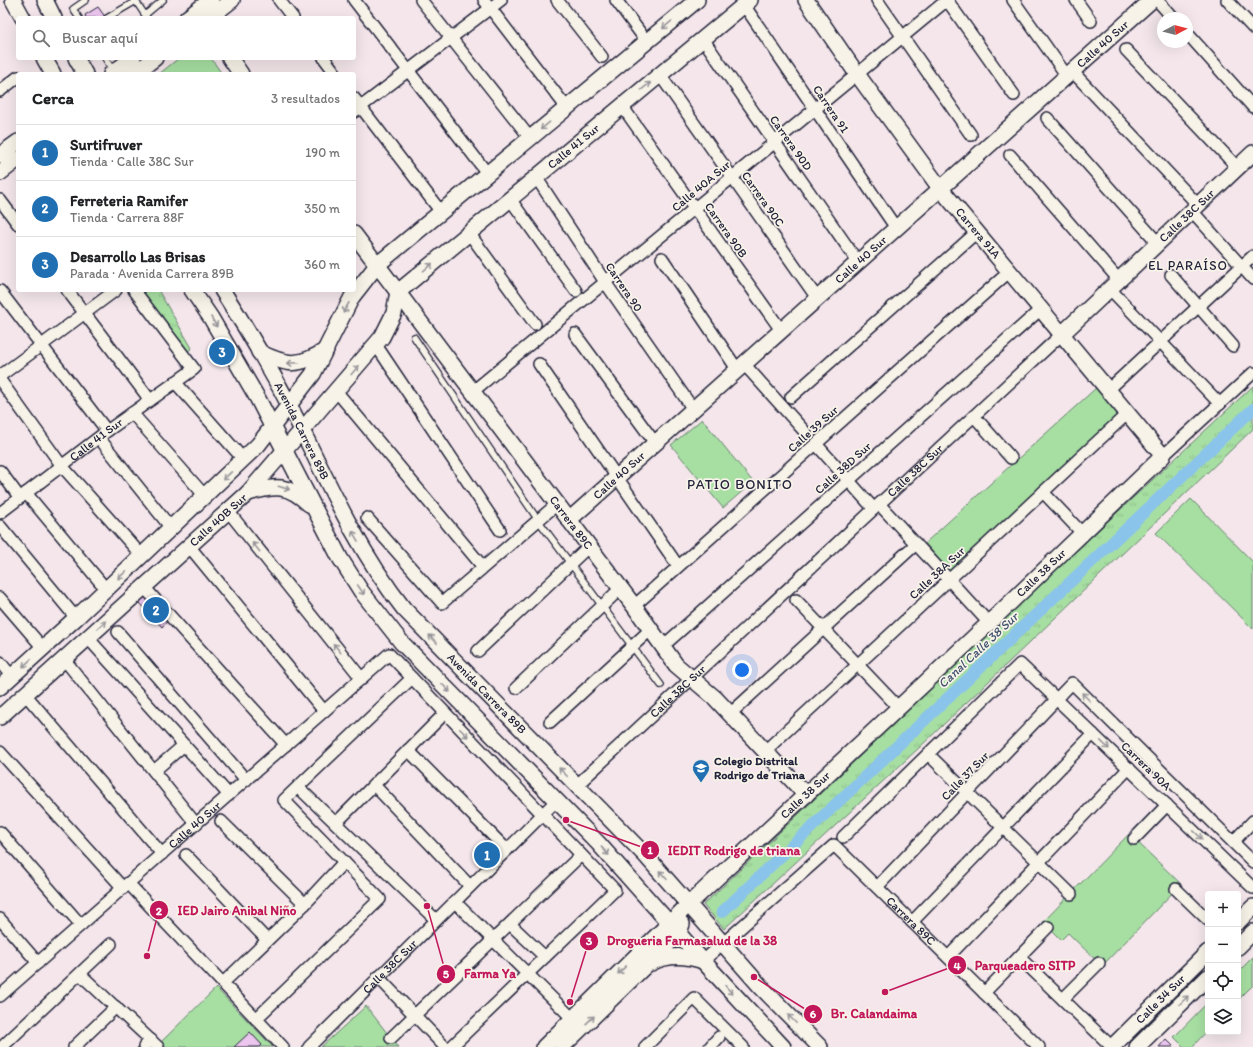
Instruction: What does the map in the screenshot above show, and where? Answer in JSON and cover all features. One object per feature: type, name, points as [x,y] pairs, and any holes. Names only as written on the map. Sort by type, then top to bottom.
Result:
[{"type":"street","points":[[13,0],[22,16]]},
{"type":"street","points":[[45,0],[53,16]]},
{"type":"street","points":[[198,13],[211,0]]},
{"type":"street","points":[[198,13],[232,0]]},
{"type":"street","points":[[279,0],[291,16]]},
{"type":"street","points":[[354,0],[487,173]]},
{"type":"street","points":[[421,0],[530,138]]},
{"type":"street","points":[[441,212],[356,105],[408,70],[451,38],[487,4],[501,0]]},
{"type":"street","points":[[557,0],[602,57]]},
{"type":"street","points":[[616,0],[647,42]]},
{"type":"street","name":"Carrera 91A","points":[[806,0],[857,74],[940,188],[1163,456]]},
{"type":"street","points":[[877,0],[971,135]]},
{"type":"street","points":[[947,0],[1014,95]]},
{"type":"street","name":"Calle 40A Sur","points":[[472,392],[947,0]]},
{"type":"street","points":[[1013,0],[1069,74],[1195,208],[1253,279]]},
{"type":"street","points":[[1076,0],[1091,21]]},
{"type":"street","points":[[1227,0],[1253,28]]},
{"type":"street","points":[[356,292],[377,265],[695,1]]},
{"type":"street","points":[[1150,1],[1165,12]]},
{"type":"street","name":"Calle 40 Sur","points":[[569,520],[1150,1]]},
{"type":"street","name":"Calle 41 Sur","points":[[398,292],[747,2]]},
{"type":"street","name":"Carrera 91","points":[[747,2],[815,109],[896,228]]},
{"type":"street","points":[[487,4],[567,108]]},
{"type":"street","name":"Carrera 90D","points":[[702,39],[858,262]]},
{"type":"street","points":[[1193,40],[1253,107]]},
{"type":"street","points":[[1126,50],[1238,168]]},
{"type":"street","points":[[45,60],[52,72]]},
{"type":"street","points":[[77,60],[84,72]]},
{"type":"street","points":[[113,72],[130,60]]},
{"type":"street","points":[[137,72],[152,60]]},
{"type":"street","points":[[231,60],[240,72]]},
{"type":"street","points":[[326,60],[334,72]]},
{"type":"street","name":"Carrera 90C","points":[[660,75],[817,298]]},
{"type":"street","points":[[0,90],[16,78]]},
{"type":"street","name":"Carrera 90B","points":[[622,106],[781,330]]},
{"type":"street","points":[[1047,118],[1158,243]]},
{"type":"street","points":[[0,155],[16,143]]},
{"type":"street","name":"Calle 38C Sur","points":[[576,786],[1062,334],[1253,153]]},
{"type":"street","points":[[1010,155],[1160,342],[1220,404]]},
{"type":"street","points":[[0,173],[16,161]]},
{"type":"street","name":"Carrera 90","points":[[536,177],[605,282],[693,409]]},
{"type":"street","points":[[510,199],[576,291]]},
{"type":"street","points":[[0,200],[16,221]]},
{"type":"street","points":[[791,397],[977,232]]},
{"type":"street","points":[[469,233],[535,324]]},
{"type":"street","name":"Carrera 89C","points":[[356,237],[621,588],[676,665],[714,698],[806,795]]},
{"type":"street","points":[[1108,390],[1253,256]]},
{"type":"street","points":[[662,258],[741,367],[806,433]]},
{"type":"street","name":"Calle 39 Sur","points":[[634,606],[1010,271]]},
{"type":"street","points":[[1171,275],[1233,346]]},
{"type":"street","points":[[0,291],[41,345],[103,435],[171,528]]},
{"type":"street","points":[[68,292],[150,400]]},
{"type":"street","points":[[0,376],[113,292]]},
{"type":"street","name":"Calle 41 Sur","points":[[0,513],[132,413],[194,369],[136,292]]},
{"type":"street","name":"Avenida Carrera 89B","points":[[193,292],[228,347],[273,427],[340,558],[360,591],[402,643],[619,865],[703,961],[783,1047]]},
{"type":"street","name":"Avenida Carrera 89B","points":[[223,292],[290,406],[354,535],[387,588],[420,626],[646,856],[761,987],[820,1047]]},
{"type":"street","points":[[0,687],[76,618],[244,460],[290,406],[313,374],[336,327],[356,292]]},
{"type":"street","name":"Calle 40B Sur","points":[[0,717],[248,493],[337,392],[376,345],[391,321],[397,305],[398,292]]},
{"type":"street","name":"Calle 38D Sur","points":[[662,647],[1041,309]]},
{"type":"street","points":[[575,334],[655,443]]},
{"type":"street","points":[[376,345],[500,530]]},
{"type":"street","points":[[259,352],[278,361],[297,363],[307,361],[326,350]]},
{"type":"street","points":[[539,364],[678,566]]},
{"type":"street","name":"Calle 38 Sur","points":[[562,1047],[648,964],[689,904],[989,624],[1163,456],[1253,373]]},
{"type":"street","points":[[0,380],[62,466],[142,556]]},
{"type":"street","points":[[175,382],[244,460]]},
{"type":"street","points":[[337,392],[483,567]]},
{"type":"street","points":[[132,413],[205,496]]},
{"type":"street","name":"Calle 38A Sur","points":[[765,751],[1128,414]]},
{"type":"street","points":[[974,416],[1012,458]]},
{"type":"street","points":[[816,444],[849,481],[916,544],[989,624]]},
{"type":"street","points":[[0,471],[106,589]]},
{"type":"street","points":[[248,493],[269,487],[286,488],[296,493],[314,508]]},
{"type":"street","points":[[1043,492],[1082,534]]},
{"type":"street","points":[[367,518],[442,603],[557,504]]},
{"type":"street","points":[[228,511],[362,679]]},
{"type":"street","points":[[0,526],[76,618]]},
{"type":"street","points":[[730,714],[916,544]]},
{"type":"street","points":[[189,546],[324,711]]},
{"type":"street","points":[[478,651],[589,546]]},
{"type":"street","points":[[144,587],[286,745]]},
{"type":"street","points":[[516,688],[621,588]]},
{"type":"street","points":[[0,598],[43,648]]},
{"type":"street","points":[[796,600],[899,708]]},
{"type":"street","points":[[550,722],[650,630]]},
{"type":"street","points":[[118,632],[246,780]]},
{"type":"street","points":[[88,638],[229,795]]},
{"type":"street","name":"Calle 40 Sur","points":[[0,996],[389,654],[412,678]]},
{"type":"street","points":[[64,659],[196,824]]},
{"type":"street","points":[[0,662],[12,677]]},
{"type":"street","name":"Carrera 90A","points":[[928,754],[1020,664],[1253,888]]},
{"type":"street","points":[[256,1019],[380,899],[284,800],[412,678],[615,890],[450,1047]]},
{"type":"street","name":"Carrera 90A","points":[[1072,683],[1253,862]]},
{"type":"street","name":"Calle 37 Sur","points":[[877,887],[1072,683]]},
{"type":"street","points":[[25,694],[162,854]]},
{"type":"street","points":[[340,819],[445,713]]},
{"type":"street","points":[[912,922],[1092,734]]},
{"type":"street","points":[[154,770],[184,745]]},
{"type":"street","points":[[408,750],[506,850]]},
{"type":"street","points":[[0,752],[126,886],[223,983],[283,1047]]},
{"type":"street","points":[[648,964],[663,958],[679,956],[703,961],[838,841],[928,754],[1070,894]]},
{"type":"street","points":[[948,958],[1128,768]]},
{"type":"street","points":[[374,785],[470,886]]},
{"type":"street","points":[[298,786],[436,920]]},
{"type":"street","name":"Calle 38C Sur","points":[[308,1047],[556,800]]},
{"type":"street","points":[[1134,839],[1167,805]]},
{"type":"street","points":[[221,821],[305,904]]},
{"type":"street","points":[[1233,842],[1253,821]]},
{"type":"street","points":[[0,832],[81,925]]},
{"type":"street","name":"Carrera 89C","points":[[838,841],[877,887],[1038,1047]]},
{"type":"street","points":[[186,855],[268,940]]},
{"type":"street","points":[[391,1038],[581,855]]},
{"type":"street","points":[[223,983],[305,904],[344,862]]},
{"type":"street","points":[[1176,889],[1205,917]]},
{"type":"street","points":[[455,902],[573,1019]]},
{"type":"street","points":[[1241,919],[1253,907]]},
{"type":"street","points":[[0,919],[38,963]]},
{"type":"street","points":[[510,924],[544,957]]},
{"type":"street","points":[[984,993],[1048,927]]},
{"type":"street","name":"Calle 38 Sur","points":[[544,1047],[674,928]]},
{"type":"street","points":[[1241,944],[1253,932]]},
{"type":"street","points":[[2,1047],[111,944]]},
{"type":"street","name":"Calle 34 Sur","points":[[1112,1047],[1205,955]]},
{"type":"street","points":[[1019,957],[1112,1047]]},
{"type":"street","points":[[1063,999],[1099,963]]},
{"type":"street","points":[[80,974],[116,1007],[151,1045]]},
{"type":"street","points":[[378,978],[445,1047]]},
{"type":"street","points":[[1137,1047],[1205,979]]},
{"type":"street","points":[[645,1047],[694,998],[743,1047]]},
{"type":"street","points":[[74,1047],[116,1007]]},
{"type":"street","points":[[710,1047],[719,1037]]},
{"type":"lane","points":[[78,16],[73,9],[86,0]]},
{"type":"lane","points":[[110,16],[135,0],[146,16],[163,0]]},
{"type":"lane","points":[[106,60],[112,72]]},
{"type":"lane","points":[[414,337],[538,520],[661,686]]},
{"type":"green space","points":[[176,60],[212,60],[221,72],[162,72]]},
{"type":"green space","points":[[142,292],[159,292],[192,348],[187,352]]},
{"type":"green space","points":[[1253,386],[1253,429],[921,746],[724,929],[703,905],[1075,552]]},
{"type":"green space","points":[[1096,388],[1120,415],[949,571],[925,543]]},
{"type":"green space","points":[[702,419],[753,482],[723,508],[671,445]]},
{"type":"green space","points":[[1191,499],[1253,562],[1253,629],[1156,533]]},
{"type":"green space","points":[[1129,834],[1181,884],[1102,966],[1068,933],[1061,940],[1043,922]]},
{"type":"green space","points":[[1253,957],[1253,985],[1241,997],[1241,969]]},
{"type":"green space","points":[[216,988],[273,1047],[166,1047],[161,1042]]},
{"type":"green space","points":[[1205,1005],[1205,1033],[1192,1047],[1184,1047],[1174,1037]]},
{"type":"green space","points":[[366,1006],[398,1047],[321,1047]]},
{"type":"building","points":[[98,7],[105,16],[85,16]]},
{"type":"building","points":[[144,587],[171,617],[162,627],[140,603]]},
{"type":"building","points":[[250,1032],[262,1045],[260,1047],[234,1047]]},
{"type":"building","points":[[1166,1039],[1174,1047],[1159,1047]]},
{"type":"waterway","name":"Canal Calle 38 Sur","points":[[722,912],[1253,409]]},
{"type":"place","name":"Desarrollo Las Brisas","points":[[222,352]]},
{"type":"place","name":"Ferreteria Ramifer","points":[[156,610]]},
{"type":"place","name":"Colegio Distrital Rodrigo de Triana","points":[[701,783]]},
{"type":"place","name":"IEDIT Rodrigo de triana","points":[[566,820]]},
{"type":"place","name":"Surtifruver","points":[[487,855]]},
{"type":"place","name":"Farma Ya","points":[[427,906]]},
{"type":"place","name":"IED Jairo Anibal Niño","points":[[147,956]]},
{"type":"place","name":"Br. Calandaima","points":[[754,977]]},
{"type":"place","name":"Parqueadero SITP","points":[[885,992]]},
{"type":"place","name":"Drogueria Farmasalud de la 38","points":[[570,1002]]},
{"type":"district","name":"EL PARAÍSO","points":[[1188,265]]},
{"type":"district","name":"PATIO BONITO","points":[[740,484]]}]
